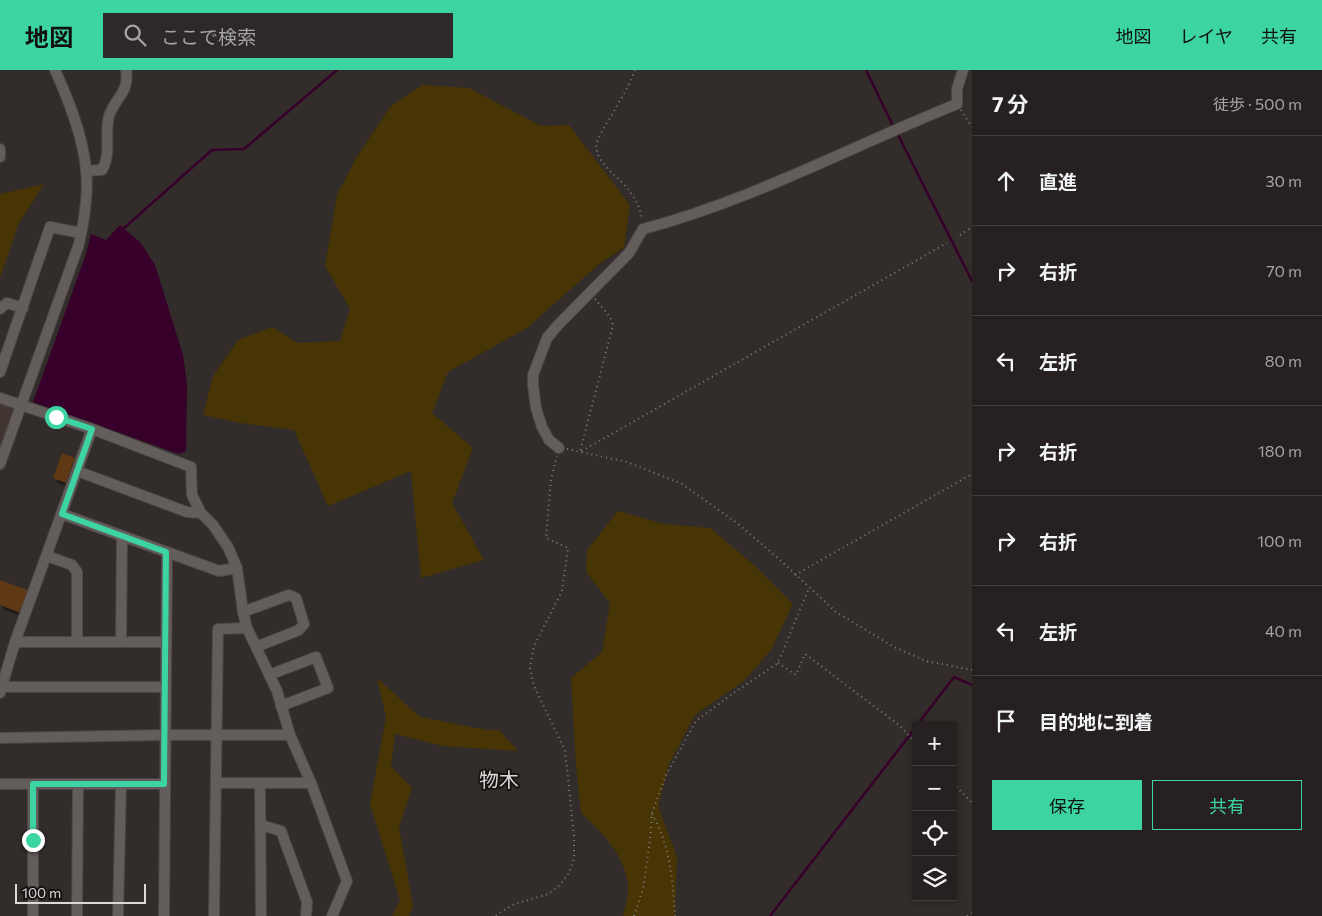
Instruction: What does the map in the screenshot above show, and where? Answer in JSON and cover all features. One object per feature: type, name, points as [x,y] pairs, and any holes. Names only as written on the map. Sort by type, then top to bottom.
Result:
[{"type":"street","points":[[0,464],[70,272],[81,233],[85,210],[86,171],[81,138],[72,110],[55,70]]},
{"type":"street","points":[[86,171],[102,170],[106,164],[108,157],[106,132],[109,116],[125,89],[128,80],[126,70]]},
{"type":"street","points":[[559,448],[548,440],[536,408],[533,375],[547,338],[558,324],[629,253],[644,229],[736,199],[957,104],[957,89],[963,70]]},
{"type":"street","points":[[0,149],[0,157]]},
{"type":"street","points":[[0,372],[50,226],[81,233]]},
{"type":"street","points":[[0,309],[6,303],[22,308]]},
{"type":"street","points":[[0,398],[92,429],[191,467],[192,495],[202,513],[228,547],[237,568],[243,612],[248,628],[282,706],[290,735],[311,783],[347,881],[332,916]]},
{"type":"street","points":[[92,429],[0,690],[165,687]]},
{"type":"street","points":[[77,471],[187,512],[202,513]]},
{"type":"street","points":[[62,514],[219,571],[237,568]]},
{"type":"street","points":[[121,642],[122,536]]},
{"type":"street","points":[[164,916],[166,552]]},
{"type":"street","points":[[46,556],[72,565],[77,572],[76,642]]},
{"type":"street","points":[[243,612],[289,596],[296,598],[304,624],[299,630],[256,646]]},
{"type":"street","points":[[214,916],[218,629],[248,628]]},
{"type":"street","points":[[16,642],[166,642]]},
{"type":"street","points":[[269,675],[316,657],[328,688],[282,706]]},
{"type":"street","points":[[0,738],[290,735]]},
{"type":"street","points":[[216,783],[311,783]]},
{"type":"street","points":[[0,784],[164,784]]},
{"type":"street","points":[[33,784],[33,916]]},
{"type":"street","points":[[77,916],[78,784]]},
{"type":"street","points":[[118,916],[121,784]]},
{"type":"street","points":[[260,784],[262,825],[261,916]]},
{"type":"street","points":[[262,825],[280,831],[307,902],[306,916]]},
{"type":"path","points":[[635,70],[630,84],[600,134],[597,154],[602,162],[634,196],[642,214],[644,229]]},
{"type":"path","points":[[957,104],[972,127]]},
{"type":"path","points":[[960,235],[972,227]]},
{"type":"path","points":[[580,452],[947,243]]},
{"type":"path","points":[[580,452],[613,325],[610,317],[590,294]]},
{"type":"path","points":[[496,916],[515,904],[548,894],[560,885],[569,873],[574,859],[574,836],[565,750],[534,686],[530,668],[534,646],[562,591],[568,548],[546,538],[551,479],[559,448],[627,462],[682,484],[738,523],[836,612],[894,647],[926,662],[972,670]]},
{"type":"path","points":[[795,575],[972,474]]},
{"type":"path","points":[[634,916],[643,889],[652,813],[666,775],[696,721],[778,663],[809,588]]},
{"type":"path","points":[[778,663],[796,674],[805,654],[899,725],[912,739]]},
{"type":"path","points":[[957,787],[972,804]]},
{"type":"path","points":[[652,813],[659,825],[672,872],[675,916]]},
{"type":"path","points":[[967,916],[972,913]]},
{"type":"shaded area","points":[[422,85],[469,88],[541,126],[569,125],[630,205],[624,248],[599,264],[527,328],[448,372],[432,413],[473,448],[452,503],[484,560],[421,578],[411,471],[328,506],[294,430],[241,423],[203,415],[213,376],[238,340],[272,327],[298,343],[340,341],[350,309],[325,266],[337,195],[356,158],[390,107]]},
{"type":"shaded area","points":[[44,184],[18,225],[0,278],[0,194]]},
{"type":"shaded area","points":[[120,225],[141,243],[155,265],[183,355],[187,384],[186,451],[179,454],[33,402],[86,254],[91,234],[106,240]]},
{"type":"shaded area","points":[[0,398],[21,405],[0,464]]},
{"type":"shaded area","points":[[618,511],[664,524],[710,528],[754,565],[793,604],[771,650],[744,681],[695,715],[669,764],[658,806],[677,857],[675,916],[623,916],[628,889],[626,874],[622,864],[604,836],[581,813],[571,678],[602,652],[610,603],[586,572],[587,550]]},
{"type":"shaded area","points":[[377,678],[420,717],[487,730],[499,730],[518,751],[443,746],[395,734],[391,766],[412,788],[399,827],[413,906],[409,916],[392,916],[400,900],[370,804],[386,717]]},
{"type":"building","points":[[62,453],[75,458],[66,483],[53,478]]},
{"type":"building","points":[[0,580],[30,591],[21,613],[0,605]]},
{"type":"waterway","points":[[124,228],[212,150],[244,149],[337,70]]},
{"type":"waterway","points":[[866,70],[894,128]]},
{"type":"waterway","points":[[897,133],[972,281]]},
{"type":"waterway","points":[[920,721],[954,677],[972,685]]},
{"type":"waterway","points":[[770,916],[912,732]]},
{"type":"district","name":"物木","points":[[499,780]]},
{"type":"route","points":[[33,840],[33,784],[164,784],[166,552],[62,514],[92,429],[56,417]]}]
